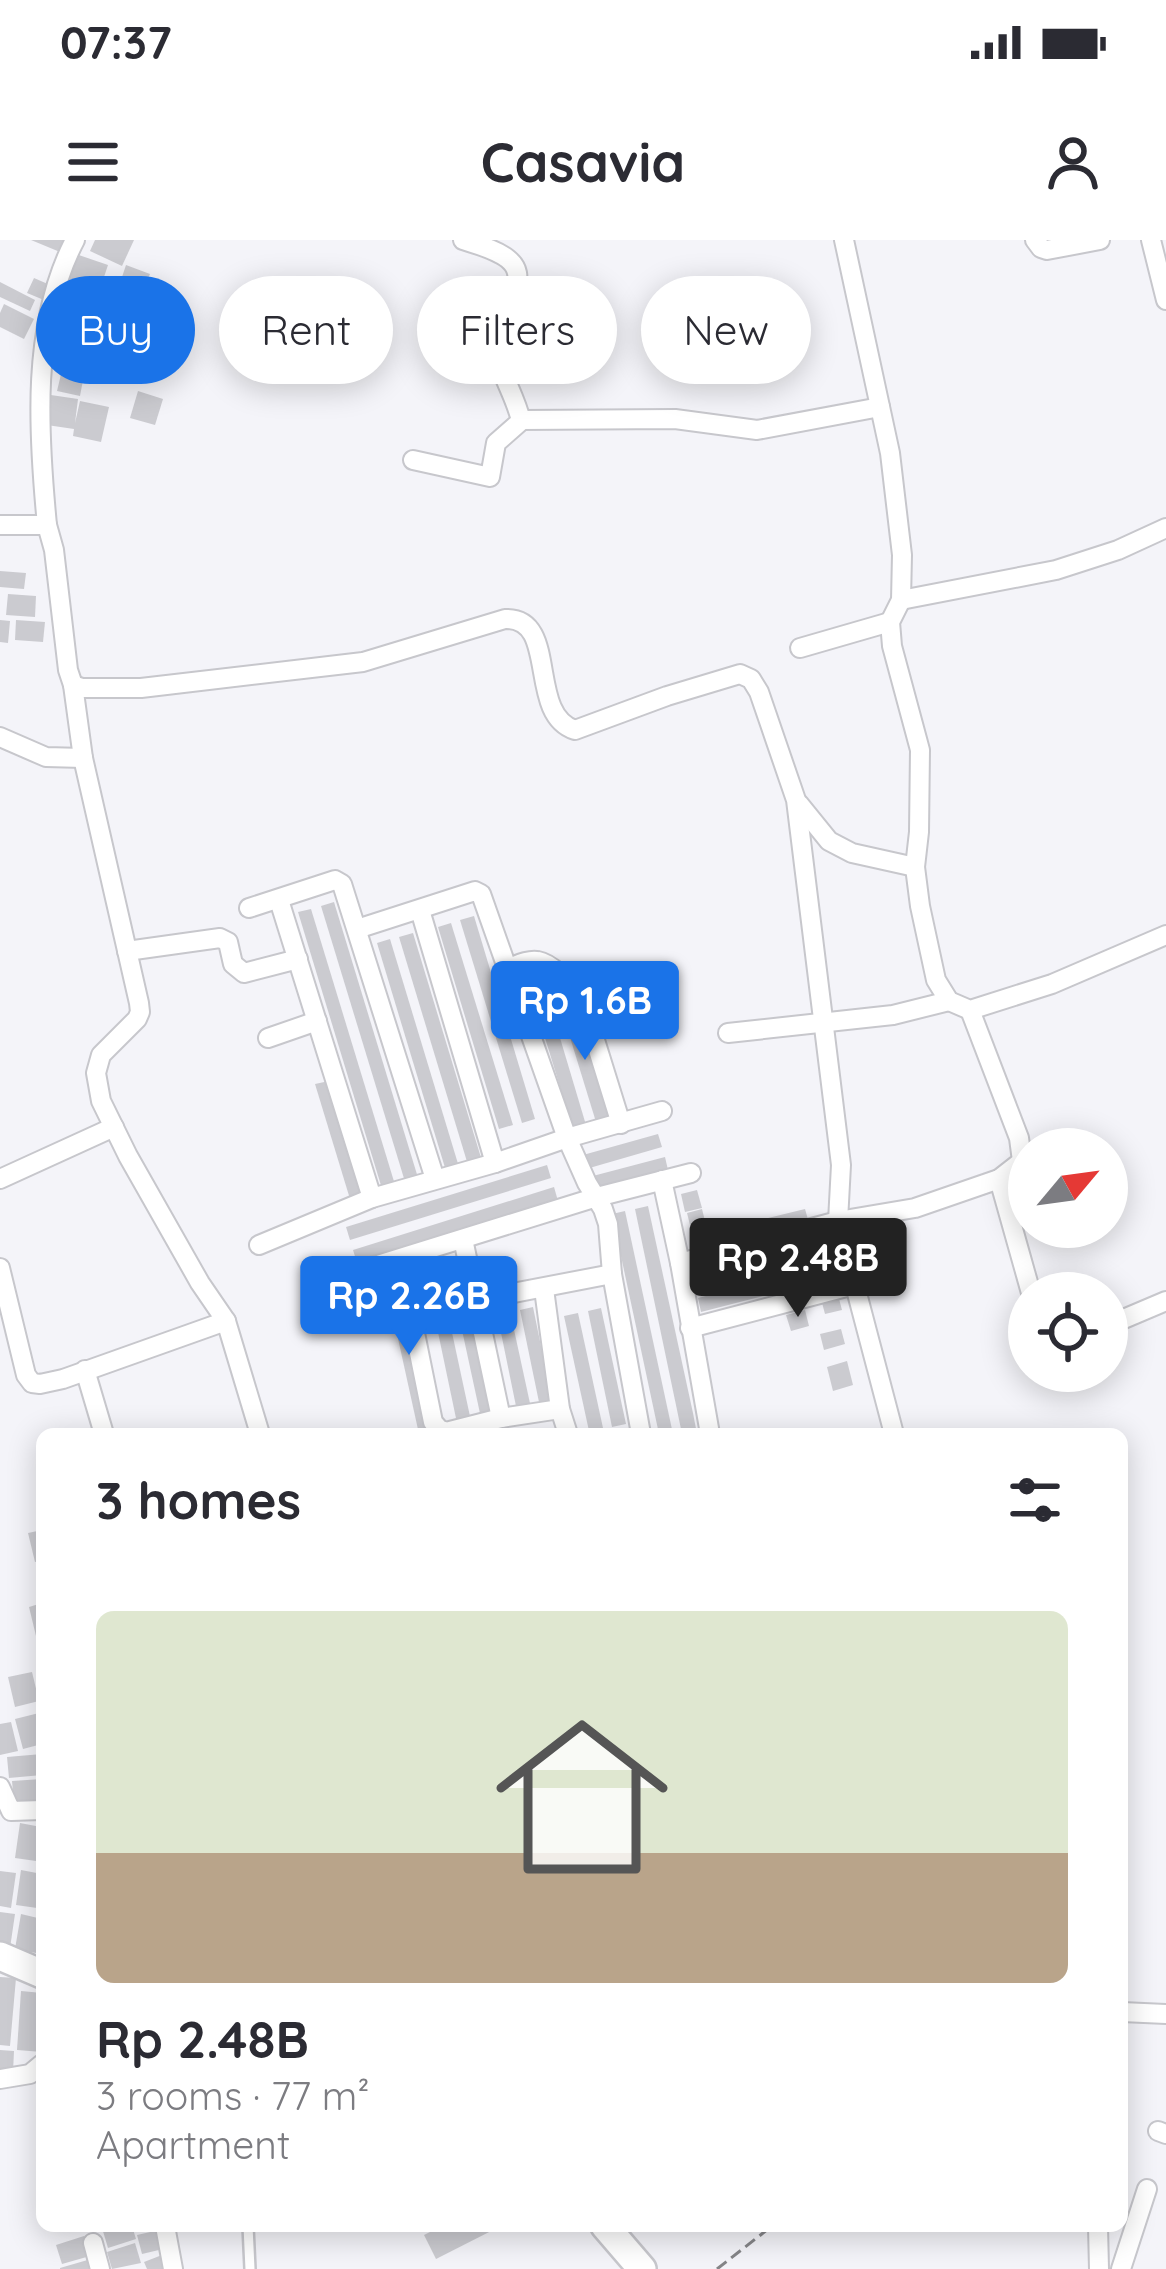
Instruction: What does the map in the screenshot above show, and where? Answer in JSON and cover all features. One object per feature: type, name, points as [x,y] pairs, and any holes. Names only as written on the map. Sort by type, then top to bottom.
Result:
[{"type":"street","points":[[75,240],[51,299],[39,440],[47,525],[83,758],[140,1012],[97,1064],[101,1101],[226,1322],[258,1428]]},
{"type":"street","points":[[463,240],[499,252],[514,269],[517,286],[495,328],[501,372],[521,420]]},
{"type":"street","points":[[844,240],[890,453],[902,556],[901,600],[890,622],[892,646],[920,750],[915,866],[936,980],[949,1001],[970,1010],[1052,984],[1166,935]]},
{"type":"street","points":[[1035,240],[1047,250],[1100,240]]},
{"type":"street","points":[[1151,240],[1166,300]]},
{"type":"street","points":[[413,460],[491,476],[496,443],[521,420],[676,419],[757,430],[880,407]]},
{"type":"street","points":[[0,525],[47,525]]},
{"type":"street","points":[[901,600],[1056,570],[1166,528]]},
{"type":"street","points":[[73,685],[141,688],[363,662],[518,618],[531,630],[548,700],[558,719],[575,730],[740,674],[751,679],[796,800],[841,1165],[838,1221],[892,1428]]},
{"type":"street","points":[[800,648],[890,622]]},
{"type":"street","points":[[0,737],[46,758],[83,758]]},
{"type":"street","points":[[796,800],[829,842],[852,853],[915,866]]},
{"type":"street","points":[[248,908],[335,880],[344,888],[435,1179]]},
{"type":"street","points":[[357,929],[475,891],[481,894],[567,1138],[608,1224],[612,1274],[640,1428]]},
{"type":"street","points":[[279,900],[372,1198]]},
{"type":"street","points":[[420,910],[495,1162]]},
{"type":"street","points":[[127,951],[220,938],[227,940],[233,964],[244,973],[298,959]]},
{"type":"street","points":[[506,969],[543,961],[581,995],[621,1124]]},
{"type":"street","points":[[728,1033],[892,1016],[949,1001]]},
{"type":"street","points":[[680,1264],[838,1221],[915,1208],[999,1179],[1022,1161],[970,1010]]},
{"type":"street","points":[[268,1038],[317,1021]]},
{"type":"street","points":[[259,1245],[372,1198],[662,1111]]},
{"type":"street","points":[[0,1179],[114,1127]]},
{"type":"street","points":[[371,1267],[691,1173]]},
{"type":"street","points":[[999,1179],[1025,1272]]},
{"type":"street","points":[[662,1180],[709,1428]]},
{"type":"street","points":[[463,1239],[501,1418]]},
{"type":"street","points":[[400,1259],[438,1428]]},
{"type":"street","points":[[0,1268],[26,1375],[32,1383],[63,1379],[226,1322]]},
{"type":"street","points":[[477,1300],[612,1274]]},
{"type":"street","points":[[690,1328],[854,1285]]},
{"type":"street","points":[[544,1288],[566,1428]]},
{"type":"street","points":[[1128,1317],[1166,1300]]},
{"type":"street","points":[[85,1370],[102,1428]]},
{"type":"street","points":[[462,1428],[560,1409]]},
{"type":"street","points":[[0,1787],[11,1811],[36,1810]]},
{"type":"street","points":[[0,1956],[36,1971]]},
{"type":"street","points":[[1128,2012],[1166,2014]]},
{"type":"street","points":[[0,2079],[36,2069]]},
{"type":"street","points":[[1121,2269],[1147,2189]]},
{"type":"street","points":[[166,2232],[173,2269]]},
{"type":"street","points":[[609,2232],[642,2269]]},
{"type":"street","points":[[1098,2232],[1099,2269]]},
{"type":"street","points":[[93,2243],[100,2269]]},
{"type":"lane","points":[[248,2232],[250,2269]]},
{"type":"path","points":[[717,2269],[764,2232]]},
{"type":"building","points":[[31,240],[65,240],[60,252]]},
{"type":"building","points":[[95,240],[134,240],[122,266],[90,251]]},
{"type":"building","points":[[70,252],[108,265],[104,276],[62,276]]},
{"type":"building","points":[[126,265],[150,274],[149,276],[122,276]]},
{"type":"building","points":[[34,278],[36,279],[36,297],[27,293]]},
{"type":"building","points":[[0,282],[35,300],[30,311],[0,297]]},
{"type":"building","points":[[4,304],[34,319],[24,339],[0,327]]},
{"type":"building","points":[[59,384],[82,384],[80,396],[57,391]]},
{"type":"building","points":[[138,391],[163,399],[155,425],[130,418]]},
{"type":"building","points":[[44,394],[78,399],[75,423],[80,401],[109,407],[101,442],[73,436],[74,429],[40,424]]},
{"type":"building","points":[[0,571],[26,573],[24,589],[0,587]]},
{"type":"building","points":[[8,594],[36,596],[35,617],[6,615]]},
{"type":"building","points":[[0,620],[10,621],[8,643],[0,642]]},
{"type":"building","points":[[16,620],[45,622],[43,642],[15,640]]},
{"type":"building","points":[[334,902],[419,1181],[406,1185],[321,906]]},
{"type":"building","points":[[311,909],[396,1188],[383,1192],[298,912]]},
{"type":"building","points":[[474,916],[535,1119],[522,1123],[460,920]]},
{"type":"building","points":[[451,923],[513,1125],[499,1129],[438,927]]},
{"type":"building","points":[[413,933],[482,1161],[468,1165],[399,937]]},
{"type":"building","points":[[390,939],[459,1167],[446,1171],[377,943]]},
{"type":"building","points":[[574,1004],[609,1118],[596,1122],[561,1008]]},
{"type":"building","points":[[552,1011],[586,1125],[573,1129],[538,1015]]},
{"type":"building","points":[[329,1081],[363,1195],[350,1199],[315,1084]]},
{"type":"building","points":[[658,1134],[662,1147],[586,1169],[583,1155]]},
{"type":"building","points":[[665,1157],[668,1170],[593,1190],[589,1177]]},
{"type":"building","points":[[547,1165],[551,1178],[350,1240],[346,1227]]},
{"type":"building","points":[[554,1187],[558,1201],[357,1263],[353,1250]]},
{"type":"building","points":[[697,1190],[702,1208],[685,1212],[681,1194]]},
{"type":"building","points":[[648,1206],[696,1428],[681,1428],[635,1209]]},
{"type":"building","points":[[702,1209],[706,1225],[691,1229],[687,1213]]},
{"type":"building","points":[[805,1209],[809,1223],[694,1251],[690,1237]]},
{"type":"building","points":[[625,1211],[672,1428],[658,1428],[612,1214]]},
{"type":"building","points":[[818,1243],[822,1256],[695,1289],[691,1275]]},
{"type":"building","points":[[507,1258],[511,1276],[494,1279],[490,1261]]},
{"type":"building","points":[[827,1264],[831,1282],[813,1287],[808,1269]]},
{"type":"building","points":[[462,1267],[495,1415],[481,1418],[449,1270]]},
{"type":"building","points":[[439,1272],[471,1421],[457,1423],[426,1275]]},
{"type":"building","points":[[799,1272],[802,1286],[701,1312],[698,1298]]},
{"type":"building","points":[[400,1281],[432,1428],[418,1428],[386,1284]]},
{"type":"building","points":[[838,1295],[842,1310],[825,1314],[821,1299]]},
{"type":"building","points":[[533,1307],[553,1405],[540,1407],[520,1310]]},
{"type":"building","points":[[601,1308],[626,1424],[612,1427],[588,1311]]},
{"type":"building","points":[[805,1310],[809,1326],[791,1331],[786,1315]]},
{"type":"building","points":[[578,1313],[603,1428],[588,1428],[564,1316]]},
{"type":"building","points":[[513,1325],[531,1408],[517,1411],[500,1328]]},
{"type":"building","points":[[841,1329],[845,1344],[824,1350],[820,1334]]},
{"type":"building","points":[[847,1361],[853,1385],[833,1391],[827,1367]]},
{"type":"building","points":[[36,1531],[36,1562],[35,1562],[28,1533]]},
{"type":"building","points":[[36,1605],[36,1636],[29,1607]]},
{"type":"building","points":[[32,1672],[36,1702],[15,1707],[8,1677]]},
{"type":"building","points":[[36,1714],[36,1746],[23,1749],[15,1719]]},
{"type":"building","points":[[11,1722],[18,1751],[0,1755],[0,1724]]},
{"type":"building","points":[[36,1755],[36,1776],[9,1778],[7,1757]]},
{"type":"building","points":[[36,1779],[36,1801],[14,1803],[12,1781]]},
{"type":"building","points":[[20,1823],[36,1826],[36,1861],[15,1858]]},
{"type":"building","points":[[21,1870],[36,1873],[36,1908],[16,1905]]},
{"type":"building","points":[[0,1871],[16,1873],[11,1908],[0,1906]]},
{"type":"building","points":[[0,1912],[15,1914],[10,1948],[0,1947]]},
{"type":"building","points":[[21,1914],[36,1918],[36,1953],[15,1949]]},
{"type":"building","points":[[0,1977],[16,1978],[10,2046],[0,2045]]},
{"type":"building","points":[[21,1991],[36,1992],[36,2052],[17,2050]]},
{"type":"building","points":[[0,2050],[14,2051],[13,2072],[0,2071]]},
{"type":"building","points":[[103,2232],[134,2232],[136,2239],[108,2248]]},
{"type":"building","points":[[159,2232],[163,2249],[142,2254],[137,2235]]},
{"type":"building","points":[[430,2232],[489,2232],[436,2259],[424,2235]]},
{"type":"building","points":[[84,2236],[90,2256],[62,2264],[56,2245]]},
{"type":"building","points":[[135,2243],[141,2263],[112,2269],[107,2252]]},
{"type":"building","points":[[162,2255],[167,2269],[147,2269],[144,2262]]},
{"type":"building","points":[[91,2259],[94,2269],[60,2269],[60,2268]]}]
